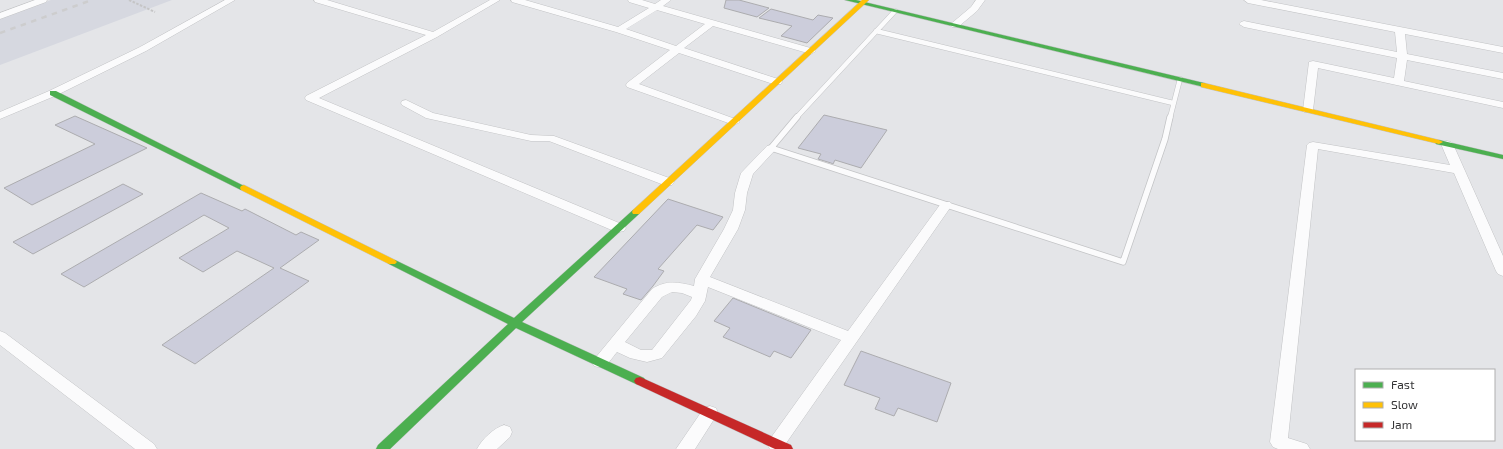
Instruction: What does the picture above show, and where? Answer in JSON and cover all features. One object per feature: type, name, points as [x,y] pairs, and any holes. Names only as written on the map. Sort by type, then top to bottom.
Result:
[{"type":"street","points":[[0,16],[43,0]]},
{"type":"street","points":[[0,116],[53,93],[143,49],[231,0]]},
{"type":"street","points":[[318,0],[434,35]]},
{"type":"street","points":[[496,0],[434,35],[310,98],[619,228]]},
{"type":"street","points":[[515,0],[619,30],[777,82]]},
{"type":"street","points":[[632,0],[811,51]]},
{"type":"street","points":[[619,30],[667,0]]},
{"type":"street","points":[[848,0],[864,2],[955,26],[1503,157]]},
{"type":"street","points":[[955,26],[981,0]]},
{"type":"street","points":[[1248,0],[1501,49],[1503,59]]},
{"type":"street","points":[[382,449],[515,323],[864,2]]},
{"type":"street","points":[[711,23],[631,85],[734,122]]},
{"type":"street","points":[[1244,24],[1503,76]]},
{"type":"street","points":[[1399,83],[1402,56],[1400,30]]},
{"type":"street","points":[[1308,110],[1313,64],[1503,105]]},
{"type":"street","points":[[53,93],[515,323],[781,446],[851,338],[946,206]]},
{"type":"street","points":[[406,103],[430,116],[531,138],[550,138],[668,182]]},
{"type":"street","points":[[1447,144],[1496,242],[1503,271]]},
{"type":"street","points":[[1301,449],[1279,442],[1313,145],[1459,170]]},
{"type":"street","points":[[615,344],[644,356],[652,356],[657,354],[691,312],[698,301],[702,279],[731,229],[739,210],[741,193],[748,173],[771,148]]},
{"type":"street","points":[[702,279],[851,338]]},
{"type":"street","points":[[600,362],[657,293],[663,288],[682,287],[699,294]]},
{"type":"street","points":[[0,337],[148,449]]},
{"type":"street","points":[[685,449],[710,413]]},
{"type":"street","points":[[486,449],[504,432]]},
{"type":"lane","points":[[895,11],[784,131],[771,148],[946,206],[1123,262],[1165,139],[1180,79]]},
{"type":"lane","points":[[876,31],[1173,103]]},
{"type":"path","points":[[129,0],[154,12]]},
{"type":"shaded area","points":[[51,0],[172,0],[0,65],[0,19]]},
{"type":"building","points":[[726,0],[739,0],[769,8],[757,17],[724,8]]},
{"type":"building","points":[[771,9],[813,20],[818,15],[833,18],[807,43],[781,36],[792,26],[759,18]]},
{"type":"building","points":[[824,115],[887,130],[861,168],[835,160],[833,164],[818,159],[821,154],[798,148]]},
{"type":"building","points":[[75,116],[147,148],[32,205],[4,188],[95,144],[55,125]]},
{"type":"building","points":[[123,184],[143,194],[33,254],[13,242]]},
{"type":"building","points":[[201,193],[242,211],[245,209],[296,235],[301,232],[319,240],[280,268],[309,281],[195,364],[162,345],[274,268],[237,251],[203,272],[179,258],[229,228],[204,215],[84,287],[61,274]]},
{"type":"building","points":[[668,199],[723,217],[713,230],[697,225],[658,269],[664,271],[641,300],[623,294],[627,289],[594,277]]},
{"type":"building","points":[[733,298],[811,330],[791,358],[774,351],[770,357],[723,337],[730,328],[714,321]]},
{"type":"building","points":[[861,351],[951,383],[937,422],[898,408],[894,416],[875,409],[880,398],[844,385]]},
{"type":"railway","points":[[0,33],[92,0]]},
{"type":"traffic: fast","points":[[848,0],[1204,85]]},
{"type":"traffic: fast","points":[[53,93],[244,188]]},
{"type":"traffic: fast","points":[[1439,142],[1503,157]]},
{"type":"traffic: fast","points":[[382,449],[515,323],[636,212]]},
{"type":"traffic: fast","points":[[392,262],[515,323],[640,381]]},
{"type":"traffic: slow","points":[[636,212],[866,0]]},
{"type":"traffic: slow","points":[[1204,85],[1439,142]]},
{"type":"traffic: slow","points":[[244,188],[392,262]]},
{"type":"traffic: jam","points":[[640,381],[787,449]]}]
